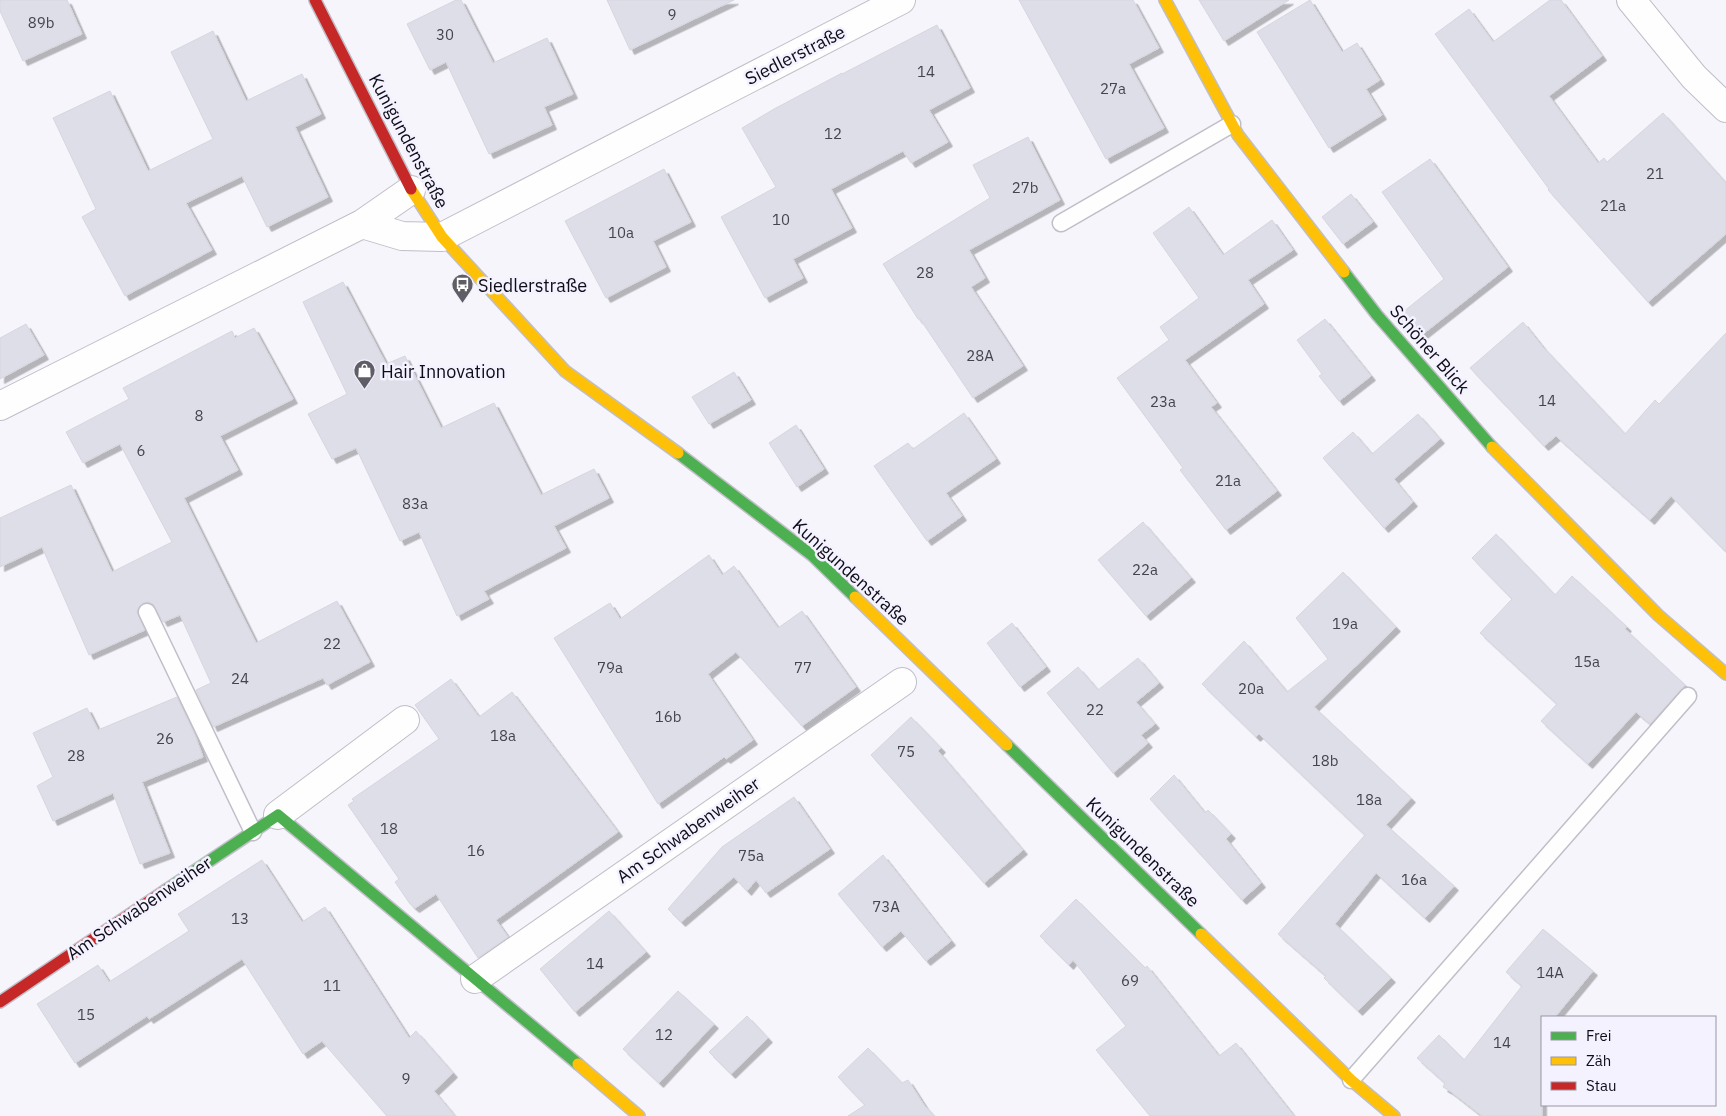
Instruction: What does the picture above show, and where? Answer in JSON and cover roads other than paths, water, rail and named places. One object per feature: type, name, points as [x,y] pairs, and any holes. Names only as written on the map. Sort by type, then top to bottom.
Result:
[{"type":"street","name":"Kunigundenstraße","points":[[315,0],[411,190],[442,237],[565,371],[703,471],[813,556],[1351,1080],[1394,1116]]},
{"type":"street","name":"Siedlerstraße","points":[[362,224],[402,236],[442,237],[901,0]]},
{"type":"street","name":"Schöner Blick","points":[[1165,0],[1238,136],[1377,315],[1485,440],[1658,615],[1726,674]]},
{"type":"street","points":[[1631,0],[1694,77],[1726,108]]},
{"type":"street","points":[[0,406],[362,224],[411,190]]},
{"type":"street","name":"Am Schwabenweiher","points":[[475,979],[902,682]]},
{"type":"street","name":"Am Schwabenweiher","points":[[0,1002],[253,832],[405,720]]},
{"type":"street","points":[[278,814],[639,1116]]},
{"type":"lane","points":[[1060,223],[1232,124]]},
{"type":"lane","points":[[147,612],[253,832]]},
{"type":"lane","points":[[1351,1080],[1688,696]]},
{"type":"place","name":"Siedlerstraße","points":[[462,304]]},
{"type":"place","name":"Hair Innovation","points":[[365,390]]}]
